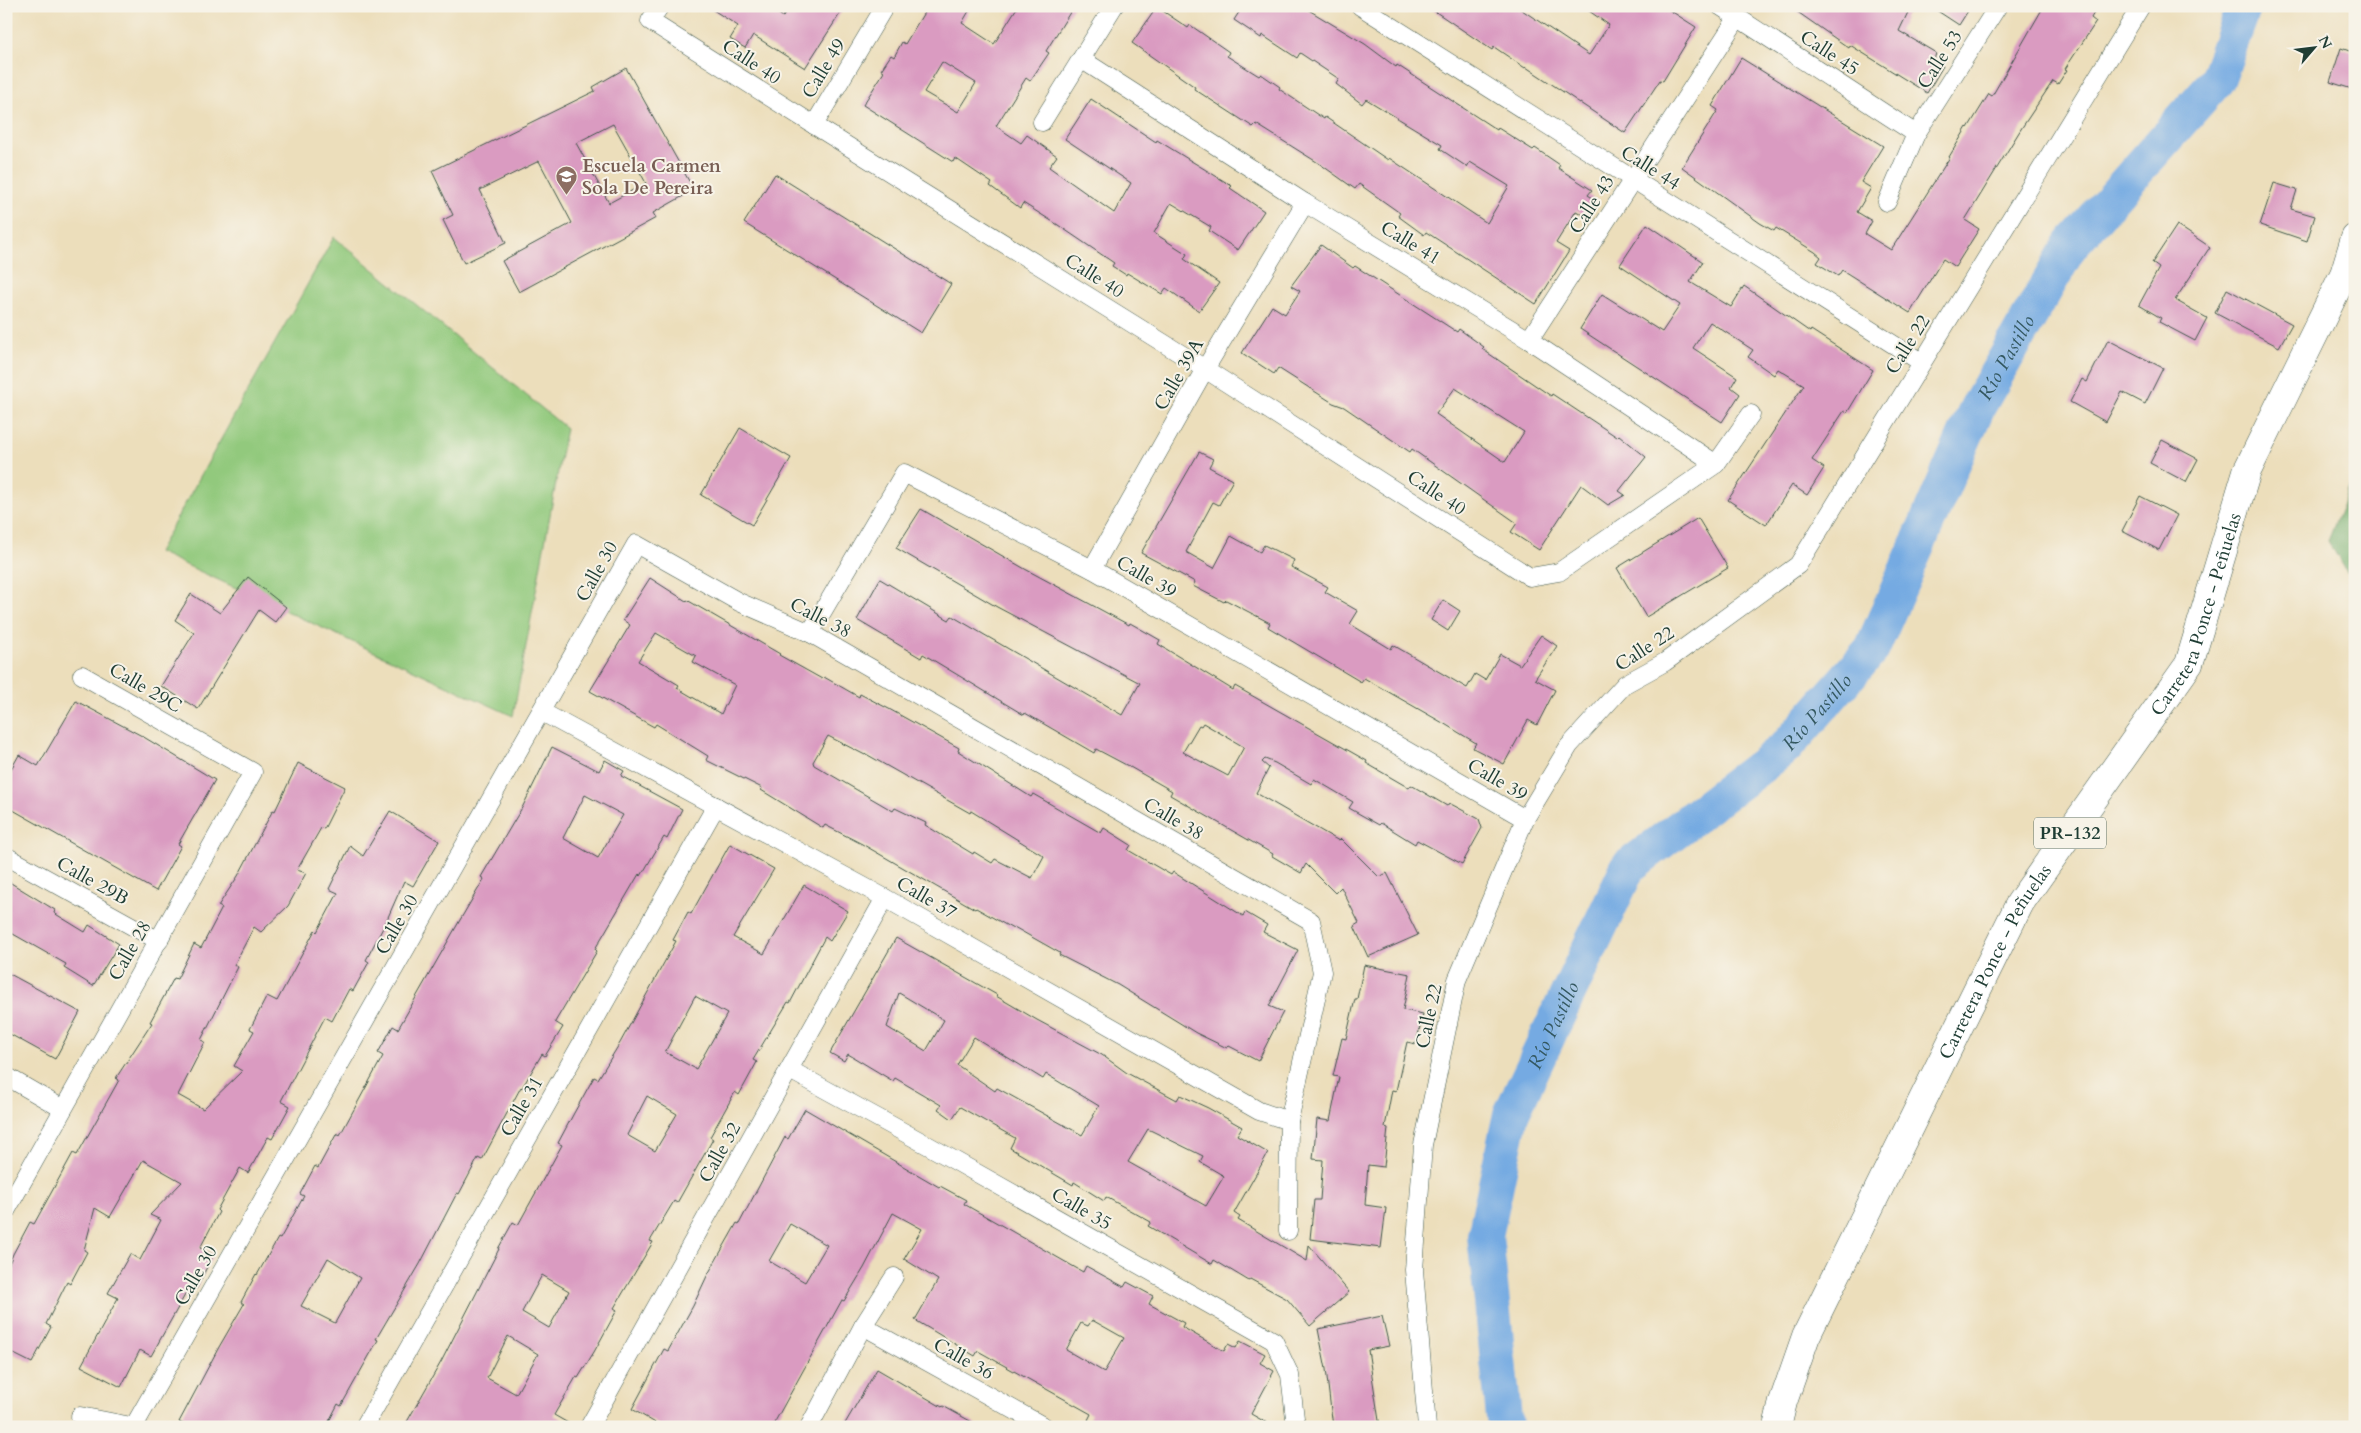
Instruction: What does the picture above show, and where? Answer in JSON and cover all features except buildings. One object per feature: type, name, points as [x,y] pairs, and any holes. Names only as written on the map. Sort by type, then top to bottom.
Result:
[{"type":"main road","name":"Carretera Ponce - Peñuelas","points":[[1777,1427],[1783,1402],[1806,1336],[2020,903],[2189,664],[2247,471],[2344,274],[2355,238]]},
{"type":"street","name":"Calle 40","points":[[660,6],[650,21],[1206,369],[1530,577],[1559,572],[1716,464]]},
{"type":"street","name":"Calle 49","points":[[814,125],[885,6]]},
{"type":"street","points":[[1042,122],[1114,6]]},
{"type":"street","name":"Calle 44","points":[[1360,6],[1922,362]]},
{"type":"street","name":"Calle 45","points":[[1720,6],[1916,134]]},
{"type":"street","name":"Calle 53","points":[[1887,202],[1916,134],[1998,6]]},
{"type":"street","name":"Calle 22","points":[[1427,1427],[1414,1270],[1423,1145],[1457,980],[1525,819],[1569,746],[1625,684],[1665,662],[1798,565],[2141,6]]},
{"type":"street","name":"Calle 43","points":[[1529,340],[1738,17]]},
{"type":"street","name":"Calle 41","points":[[1081,59],[1305,202],[1529,340],[1716,464]]},
{"type":"street","name":"Calle 39A","points":[[1092,569],[1206,369],[1305,202]]},
{"type":"street","points":[[1716,464],[1751,414]]},
{"type":"street","name":"Calle 39","points":[[810,633],[904,473],[1092,569],[1525,819]]},
{"type":"street","name":"Calle 30","points":[[135,1426],[636,544],[739,602]]},
{"type":"street","name":"Calle 38","points":[[739,602],[810,633],[1311,921],[1322,972],[1289,1121],[1288,1230]]},
{"type":"street","name":"Calle 29C","points":[[82,675],[190,736]]},
{"type":"street","name":"Calle 37","points":[[542,712],[885,898],[1259,1111],[1289,1121]]},
{"type":"street","name":"Calle 28","points":[[6,1212],[253,772],[190,736]]},
{"type":"street","name":"Calle 31","points":[[364,1427],[716,806]]},
{"type":"street","name":"Calle 29B","points":[[6,856],[159,941]]},
{"type":"street","name":"Calle 32","points":[[589,1427],[885,898]]},
{"type":"street","name":"Calle 35","points":[[790,1070],[929,1146],[1274,1341],[1290,1375],[1296,1427]]},
{"type":"street","points":[[6,1076],[64,1109]]},
{"type":"street","points":[[809,1427],[863,1326],[894,1277]]},
{"type":"street","name":"Calle 36","points":[[863,1326],[1045,1427]]},
{"type":"street","points":[[80,1416],[135,1426]]},
{"type":"green space","points":[[334,237],[566,428],[513,716],[158,552]]},
{"type":"green space","points":[[2355,473],[2355,585],[2328,541]]},
{"type":"waterway","name":"Río Pastillo","points":[[1505,1427],[1485,1236],[1511,1114],[1628,867],[1786,747],[1872,649],[1977,408],[2070,246],[2217,80],[2244,6]]},
{"type":"place","name":"Escuela Carmen Sola De Pereira","points":[[566,195]]}]
